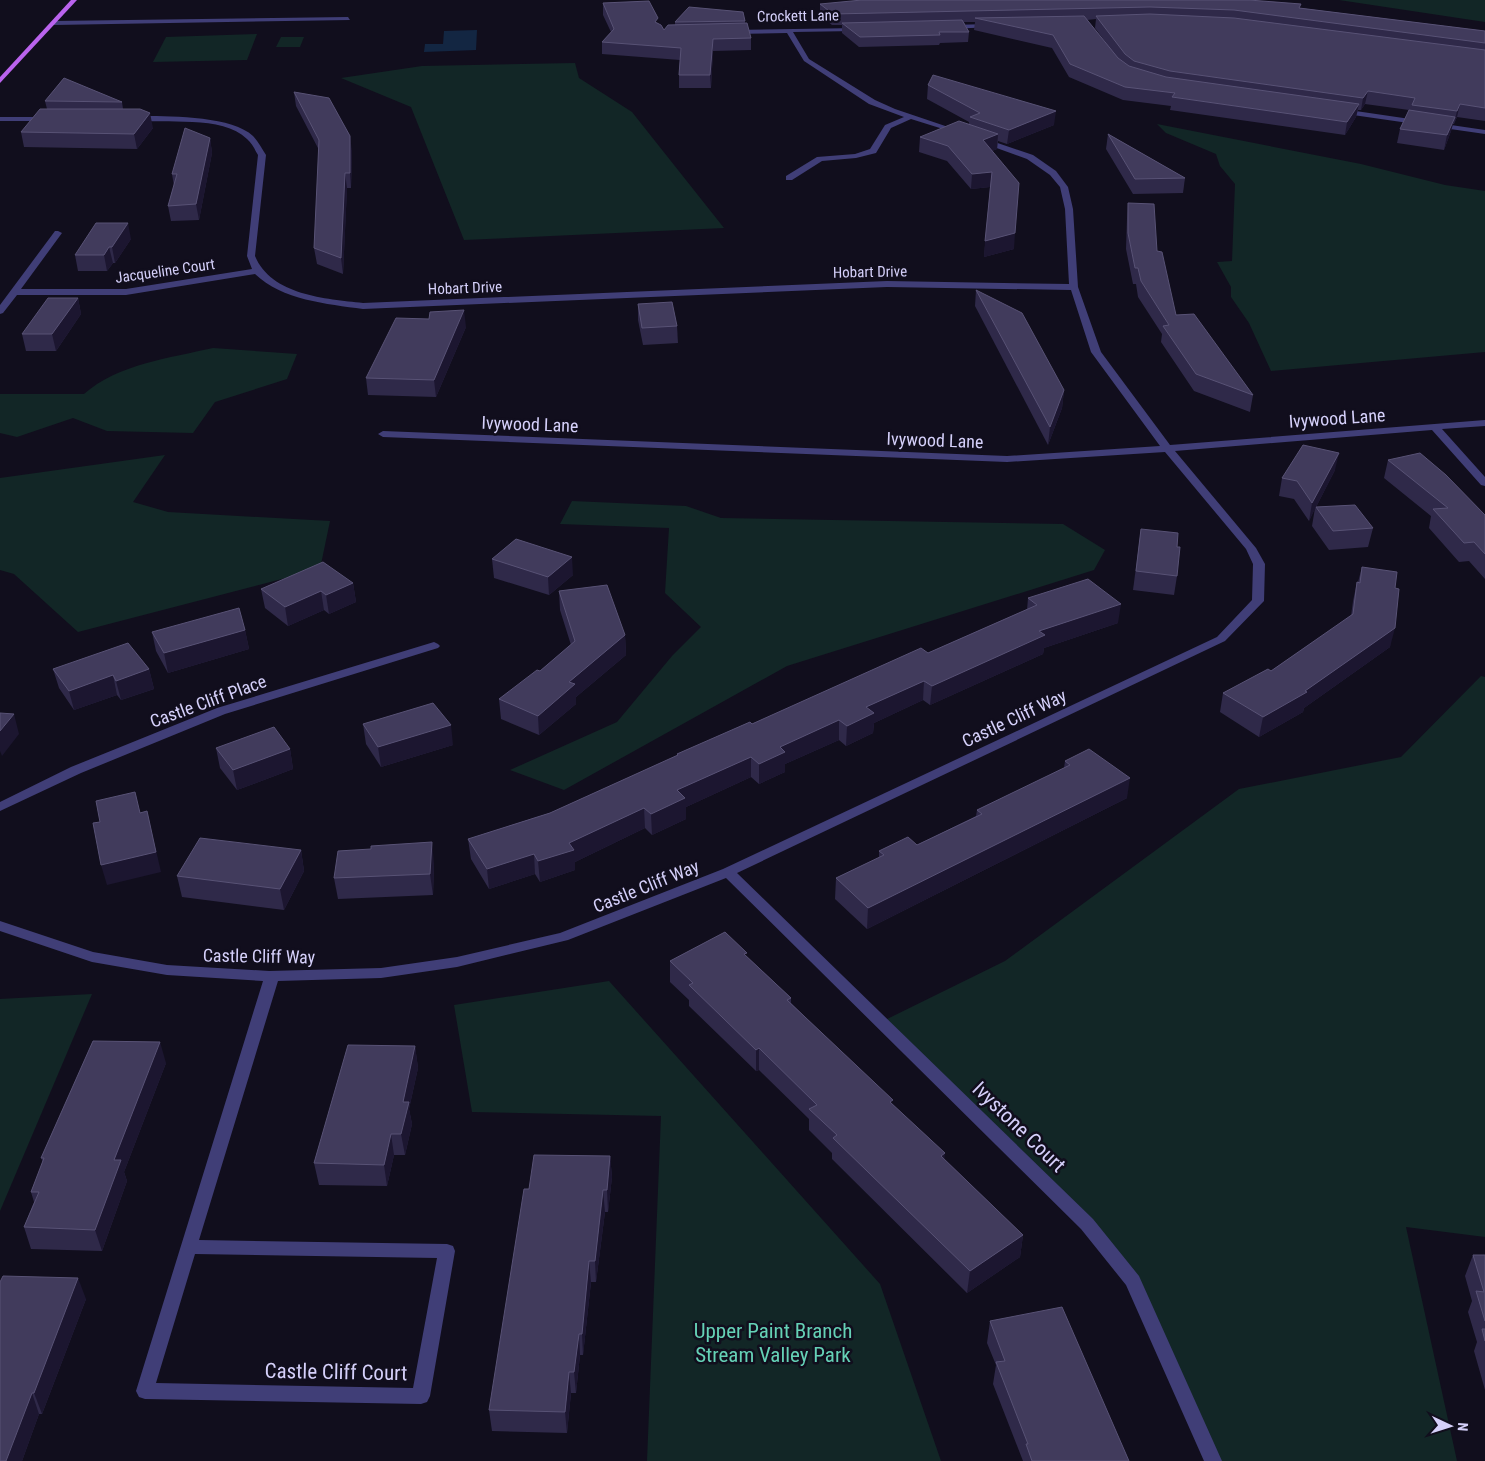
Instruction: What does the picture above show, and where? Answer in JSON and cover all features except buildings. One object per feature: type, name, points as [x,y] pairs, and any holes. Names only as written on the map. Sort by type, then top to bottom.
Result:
[{"type":"main road","points":[[0,81],[74,0]]},
{"type":"street","points":[[54,23],[348,20]]},
{"type":"street","points":[[938,27],[997,26]]},
{"type":"street","name":"Crockett Lane","points":[[722,32],[868,29]]},
{"type":"street","name":"Castle Cliff Way","points":[[0,926],[92,957],[167,970],[272,975],[381,973],[457,962],[564,937],[728,872],[1221,639],[1258,601],[1259,564],[1251,548],[1167,448],[1096,352],[1074,287],[1069,209],[1064,187],[1053,173],[1030,157],[872,102],[806,60],[789,31]]},
{"type":"street","points":[[1331,110],[1485,132]]},
{"type":"street","points":[[789,178],[820,159],[856,156],[874,151],[888,127],[911,117]]},
{"type":"street","points":[[0,119],[58,118]]},
{"type":"street","points":[[127,118],[197,120],[227,126],[248,135],[262,155],[251,256],[258,271]]},
{"type":"street","points":[[0,311],[58,232]]},
{"type":"street","name":"Hobart Drive","points":[[258,271],[275,284],[302,295],[331,303],[364,306],[887,284],[1074,287]]},
{"type":"street","name":"Jacqueline Court","points":[[15,292],[126,292],[258,271]]},
{"type":"street","name":"Ivywood Lane","points":[[383,434],[1007,459],[1072,456],[1485,423]]},
{"type":"street","points":[[1434,427],[1485,482]]},
{"type":"street","name":"Castle Cliff Place","points":[[0,807],[76,770],[221,711],[434,646]]},
{"type":"street","name":"Ivystone Court","points":[[728,872],[1087,1224],[1133,1281],[1213,1461]]},
{"type":"street","name":"Castle Cliff Court","points":[[189,1247],[447,1251],[421,1396],[145,1391],[272,975]]},
{"type":"green space","points":[[1339,0],[1485,0],[1485,22]]},
{"type":"green space","points":[[257,34],[247,60],[153,62],[166,37]]},
{"type":"green space","points":[[281,37],[304,37],[300,47],[276,47]]},
{"type":"green space","points":[[575,63],[579,78],[632,112],[724,228],[464,240],[411,107],[341,78],[422,66]]},
{"type":"green space","points":[[1157,124],[1361,164],[1445,185],[1485,191],[1485,352],[1271,371],[1249,323],[1231,297],[1231,287],[1217,262],[1232,261],[1235,184],[1220,166],[1216,154],[1166,133]]},
{"type":"green space","points":[[213,348],[297,354],[287,379],[215,402],[193,433],[107,431],[73,418],[17,437],[0,433],[0,394],[84,394],[112,376],[128,369],[162,359]]},
{"type":"green space","points":[[165,455],[133,502],[168,512],[330,521],[320,569],[78,632],[14,574],[0,570],[0,478]]},
{"type":"green space","points":[[572,501],[686,506],[721,518],[1063,524],[1105,550],[1094,570],[787,666],[564,790],[510,770],[617,722],[672,656],[701,627],[665,593],[669,528],[560,524]]},
{"type":"green space","points":[[1481,676],[1485,677],[1485,1237],[1406,1227],[1457,1461],[1213,1461],[1133,1281],[881,1022],[1005,961],[1239,789],[1401,757]]},
{"type":"green space","name":"Upper Paint Branch Stream Valley Park","points":[[609,981],[880,1284],[941,1461],[647,1461],[661,1116],[472,1112],[454,1005]]},
{"type":"green space","points":[[92,994],[0,1211],[0,999]]},
{"type":"water","points":[[477,30],[476,50],[424,52],[425,44],[443,44],[444,31]]}]
